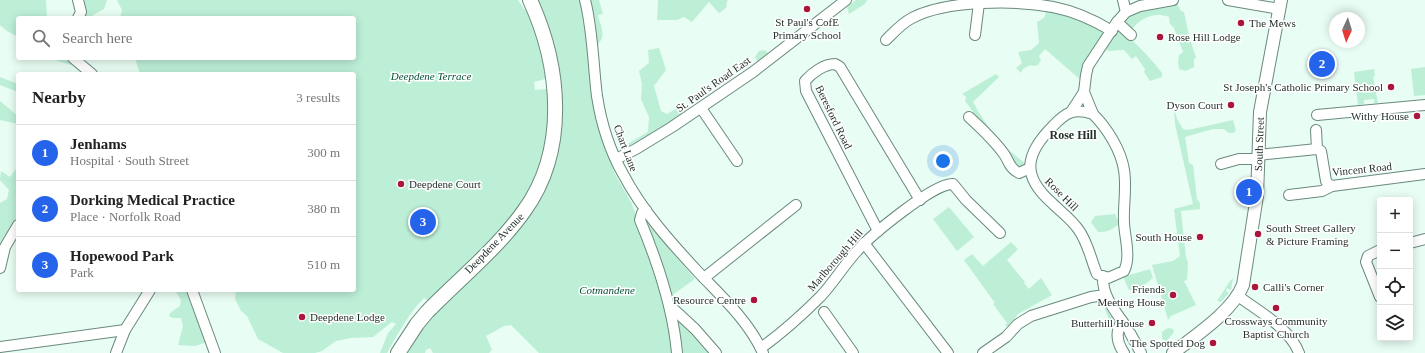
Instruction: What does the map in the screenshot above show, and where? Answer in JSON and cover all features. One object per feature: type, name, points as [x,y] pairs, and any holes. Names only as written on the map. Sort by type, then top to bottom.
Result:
[{"type":"highway","name":"Deepdene Avenue","points":[[398,353],[417,324],[427,312],[512,226],[525,210],[545,170],[555,123],[555,85],[548,48],[530,0]]},
{"type":"main road","name":"South Street","points":[[1173,353],[1219,316],[1238,296],[1246,274],[1257,196],[1260,112],[1280,5]]},
{"type":"street","points":[[78,0],[81,12],[79,16]]},
{"type":"street","name":"Chart Lane","points":[[585,0],[598,98],[616,160],[630,187],[646,210],[672,244],[737,313],[754,334],[762,351]]},
{"type":"street","name":"St. Paul's Road East","points":[[616,160],[636,150],[701,108],[757,69],[846,0]]},
{"type":"street","points":[[1123,0],[1126,12]]},
{"type":"street","points":[[969,117],[1004,154],[1008,163],[1014,170],[1019,173],[1030,168],[1031,155],[1040,140],[1055,124],[1071,112],[1084,92],[1088,66],[1114,26],[1126,12],[1140,6],[1173,0]]},
{"type":"street","points":[[1228,0],[1280,5]]},
{"type":"street","points":[[886,40],[911,18],[925,12],[941,8],[979,3],[1010,2],[1053,7],[1114,26],[1131,35]]},
{"type":"street","points":[[975,35],[979,3]]},
{"type":"street","points":[[75,60],[90,72]]},
{"type":"street","name":"Beresford Road","points":[[878,231],[806,91],[805,81],[808,78],[830,64],[835,64],[840,67],[920,200]]},
{"type":"street","points":[[1084,92],[1093,114],[1104,127],[1115,146],[1121,161],[1125,179],[1124,222],[1128,262],[1124,271],[1117,275],[1103,277]]},
{"type":"street","points":[[1317,114],[1425,105]]},
{"type":"street","points":[[701,108],[737,161]]},
{"type":"street","points":[[1071,112],[1082,110],[1093,114]]},
{"type":"street","points":[[1221,164],[1239,159],[1317,149],[1316,130]]},
{"type":"street","name":"Vincent Road","points":[[1317,149],[1321,150],[1323,154],[1326,181],[1332,186],[1425,174]]},
{"type":"street","name":"Rose Hill","points":[[1030,168],[1035,184],[1041,193],[1079,230],[1097,274],[1103,277],[1105,295],[1141,353]]},
{"type":"street","name":"Marlborough Hill","points":[[762,351],[812,305],[864,243],[920,200],[945,185],[953,184],[966,200],[1000,233]]},
{"type":"street","points":[[1289,195],[1324,190],[1332,186]]},
{"type":"street","points":[[704,278],[796,205]]},
{"type":"street","points":[[646,210],[642,213],[640,220],[656,260],[669,305],[677,353]]},
{"type":"street","points":[[0,268],[6,248],[16,229]]},
{"type":"street","points":[[1413,243],[1425,241]]},
{"type":"street","points":[[864,243],[948,353]]},
{"type":"street","points":[[1377,252],[1368,256],[1366,262],[1377,290]]},
{"type":"street","points":[[116,353],[125,330],[149,292]]},
{"type":"street","points":[[193,292],[216,353]]},
{"type":"street","points":[[983,353],[1006,337],[1014,328],[1031,316],[1090,297],[1105,295]]},
{"type":"street","points":[[1238,296],[1284,332],[1297,346],[1299,353]]},
{"type":"street","points":[[669,305],[695,329],[716,353]]},
{"type":"street","points":[[824,312],[851,353]]},
{"type":"street","points":[[1124,353],[1118,342],[1117,336],[1118,326],[1126,328]]},
{"type":"street","points":[[0,347],[125,330]]},
{"type":"green space","points":[[0,0],[46,0],[47,16],[16,16],[16,36],[0,25]]},
{"type":"green space","points":[[80,0],[107,0],[104,9],[92,16],[82,16]]},
{"type":"green space","name":"Deepdene Terrace","points":[[117,0],[518,0],[524,9],[529,12],[548,75],[545,79],[534,82],[535,90],[545,89],[549,91],[547,131],[544,151],[537,176],[527,197],[505,227],[428,301],[424,298],[419,303],[404,324],[387,353],[380,353],[388,333],[396,324],[392,322],[373,337],[351,338],[336,341],[322,351],[315,353],[283,353],[258,339],[247,316],[241,311],[235,299],[236,292],[356,292],[356,72],[139,72],[136,60],[356,60],[356,16],[120,16],[122,10]]},
{"type":"green space","name":"Cotmandene","points":[[533,0],[599,0],[603,14],[598,15],[602,31],[602,39],[596,46],[595,36],[586,38],[593,98],[605,145],[615,174],[632,204],[638,221],[645,220],[695,279],[671,296],[671,302],[715,353],[539,353],[511,325],[504,326],[486,336],[492,350],[489,353],[433,353],[430,348],[426,350],[425,353],[405,353],[430,315],[511,233],[556,135]]},
{"type":"green space","points":[[658,0],[729,0],[727,1],[726,8],[719,13],[709,2],[692,22],[684,17],[677,20],[657,20]]},
{"type":"green space","points":[[856,0],[867,0],[865,4],[849,14],[847,7]]},
{"type":"green space","points":[[1177,3],[1181,11],[1184,12],[1189,36],[1196,58],[1194,59],[1194,67],[1186,71],[1179,69],[1179,55],[1183,52],[1174,28],[1170,24],[1169,17],[1158,15],[1149,16],[1133,28],[1128,28],[1125,24],[1126,18],[1138,12]]},
{"type":"green space","points":[[1047,10],[1082,22],[1102,32],[1103,35],[1082,81],[1045,49],[1039,56],[1041,60],[1038,65],[1030,65],[1023,69],[1021,73],[1016,68],[1022,63],[1018,52],[1031,50],[1039,43],[1037,22],[1044,18]]},
{"type":"green space","points":[[1118,31],[1142,49],[1162,73],[1162,77],[1150,81],[1144,72],[1145,69],[1136,56],[1132,59],[1124,50],[1108,51],[1105,48]]},
{"type":"green space","points":[[659,48],[666,70],[654,86],[661,111],[667,114],[679,107],[682,110],[682,114],[663,127],[627,147],[624,146],[648,132],[649,117],[641,99],[642,84],[639,71],[649,63],[648,50]]},
{"type":"green space","points":[[765,50],[768,53],[758,63],[755,57],[759,51]]},
{"type":"green space","points":[[57,60],[69,60],[73,63],[71,65]]},
{"type":"green space","points":[[1425,67],[1425,95],[1414,96],[1411,69]]},
{"type":"green space","points":[[1374,69],[1375,76],[1373,77],[1378,103],[1374,103],[1374,99],[1364,100],[1364,104],[1358,105],[1354,72]]},
{"type":"green space","points":[[996,74],[999,77],[973,102],[996,136],[1010,151],[1026,164],[1019,169],[973,117],[974,113],[965,101],[966,97],[962,94]]},
{"type":"green space","points":[[0,77],[16,83],[16,91],[0,85]]},
{"type":"green space","points":[[0,101],[16,114],[16,124],[0,120]]},
{"type":"green space","points":[[1174,107],[1177,119],[1183,129],[1188,130],[1233,120],[1236,131],[1229,133],[1224,129],[1213,129],[1185,137],[1189,163],[1193,165],[1197,199],[1200,203],[1200,209],[1181,211],[1186,257],[1188,262],[1187,280],[1184,281],[1196,305],[1171,316],[1168,320],[1152,265],[1173,261],[1180,256],[1174,209],[1193,204],[1175,124]]},
{"type":"green space","points":[[16,169],[16,224],[0,255],[0,203],[7,199],[9,190],[0,180],[1,171],[10,177]]},
{"type":"green space","points":[[949,207],[974,237],[957,251],[933,219]]},
{"type":"green space","points":[[1115,214],[1119,223],[1107,231],[1098,232],[1091,222],[1095,216]]},
{"type":"green space","points":[[1011,242],[1018,249],[1007,260],[1025,282],[1024,283],[1029,289],[1041,278],[1052,295],[1018,314],[1008,327],[1005,325],[1007,323],[993,304],[995,303],[964,260],[972,254],[983,266]]},
{"type":"green space","points":[[1150,269],[1153,278],[1139,289],[1129,290],[1123,277]]},
{"type":"green space","points":[[1233,278],[1231,290],[1227,288],[1226,291],[1229,293],[1221,302],[1217,301],[1230,281]]},
{"type":"green space","points":[[176,292],[191,292],[207,342],[195,346],[178,345],[183,326],[181,318],[173,318],[169,316],[171,312],[180,306],[181,300]]},
{"type":"green space","points":[[1102,300],[1105,300],[1114,320],[1110,323]]},
{"type":"green space","points":[[1168,328],[1173,329],[1174,332],[1166,342],[1162,338],[1162,332]]},
{"type":"place","name":"St Paul's CofE Primary School","points":[[807,9]]},
{"type":"place","name":"The Mews","points":[[1241,23]]},
{"type":"place","name":"Rose Hill Lodge","points":[[1160,37]]},
{"type":"place","name":"Dorking Medical Practice","points":[[1322,64]]},
{"type":"place","name":"St Joseph's Catholic Primary School","points":[[1391,87]]},
{"type":"place","name":"Dyson Court","points":[[1231,105]]},
{"type":"place","name":"Withy House","points":[[1417,116]]},
{"type":"place","name":"Deepdene Court","points":[[401,184]]},
{"type":"place","name":"Jenhams","points":[[1249,192]]},
{"type":"place","name":"Hopewood Park","points":[[423,222]]},
{"type":"place","name":"South Street Gallery & Picture Framing","points":[[1258,234]]},
{"type":"place","name":"South House","points":[[1200,237]]},
{"type":"place","name":"Calli's Corner","points":[[1255,287]]},
{"type":"place","name":"Friends Meeting House","points":[[1173,295]]},
{"type":"place","name":"Resource Centre","points":[[754,300]]},
{"type":"place","name":"Crossways Community Baptist Church","points":[[1276,308]]},
{"type":"place","name":"Deepdene Lodge","points":[[302,317]]},
{"type":"place","name":"Butterhill House","points":[[1152,323]]},
{"type":"place","name":"The Spotted Dog","points":[[1213,343]]},
{"type":"district","name":"Rose Hill","points":[[1073,135]]}]
